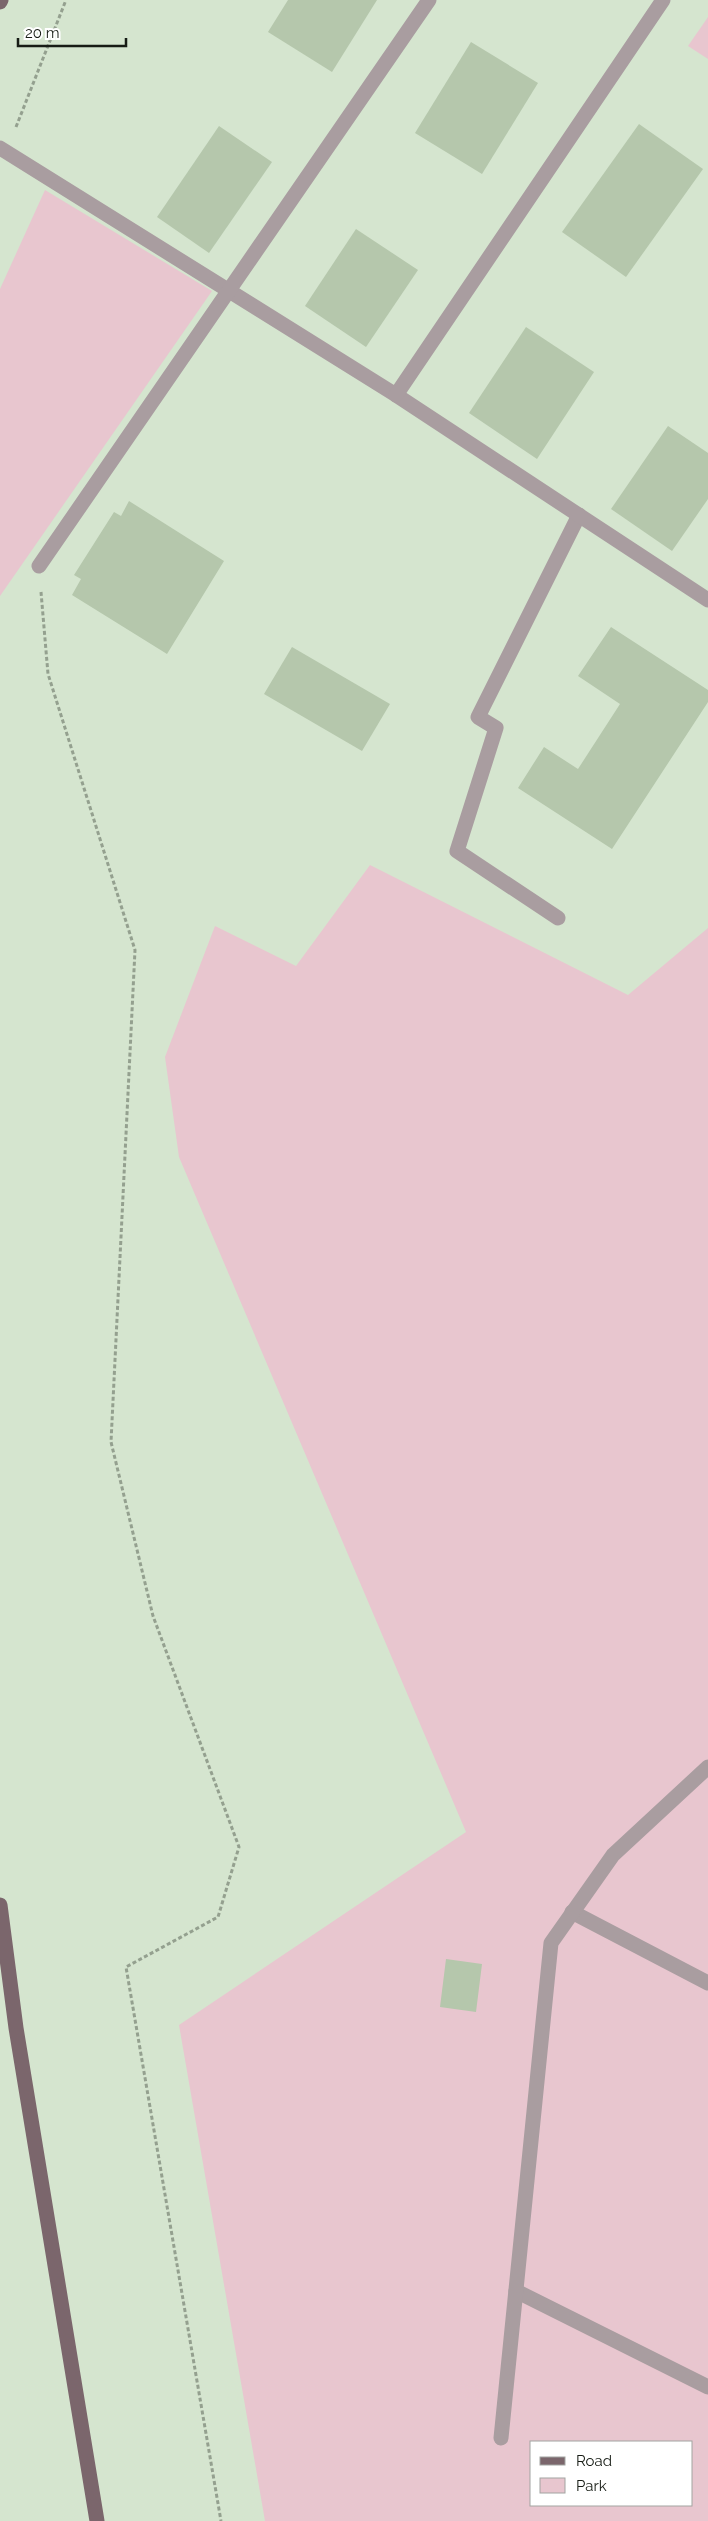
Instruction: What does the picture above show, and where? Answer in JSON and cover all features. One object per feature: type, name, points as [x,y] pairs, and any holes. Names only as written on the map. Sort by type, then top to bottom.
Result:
[{"type":"main road","points":[[0,1905],[16,2028],[97,2521]]},
{"type":"street","points":[[39,566],[429,0]]},
{"type":"street","points":[[396,395],[662,0]]},
{"type":"street","points":[[3,150],[396,395],[708,600]]},
{"type":"street","points":[[558,918],[457,851],[496,728],[478,716],[579,515]]},
{"type":"street","points":[[501,2438],[550,1943],[613,1855],[708,1767]]},
{"type":"street","points":[[572,1912],[708,1983]]},
{"type":"street","points":[[516,2291],[708,2387]]},
{"type":"path","points":[[3,150],[66,0]]},
{"type":"path","points":[[39,566],[48,674],[135,950],[112,1442],[153,1616],[239,1847],[218,1917],[126,1967],[221,2521]]},
{"type":"green space","points":[[708,17],[708,59],[688,46]]},
{"type":"green space","points":[[45,190],[212,291],[0,596],[0,289]]},
{"type":"green space","points":[[370,865],[628,995],[708,928],[708,2521],[265,2521],[179,2025],[466,1832],[179,1157],[165,1057],[215,926],[296,966]]},
{"type":"building","points":[[288,0],[377,0],[332,72],[268,32]]},
{"type":"building","points":[[471,42],[538,83],[482,174],[415,133]]},
{"type":"building","points":[[639,124],[703,169],[626,277],[562,232]]},
{"type":"building","points":[[219,126],[272,162],[209,253],[157,217]]},
{"type":"building","points":[[356,229],[418,270],[366,347],[305,306]]},
{"type":"building","points":[[526,327],[594,372],[537,459],[469,413]]},
{"type":"building","points":[[668,426],[708,453],[708,499],[672,551],[611,509]]},
{"type":"building","points":[[129,501],[224,561],[167,654],[72,595],[81,579],[74,575],[114,512],[121,516]]},
{"type":"building","points":[[611,627],[708,690],[708,702],[612,849],[518,788],[544,747],[578,769],[620,704],[578,676]]},
{"type":"building","points":[[292,647],[390,704],[362,751],[264,694]]},
{"type":"building","points":[[446,1959],[482,1964],[476,2012],[440,2007]]}]
